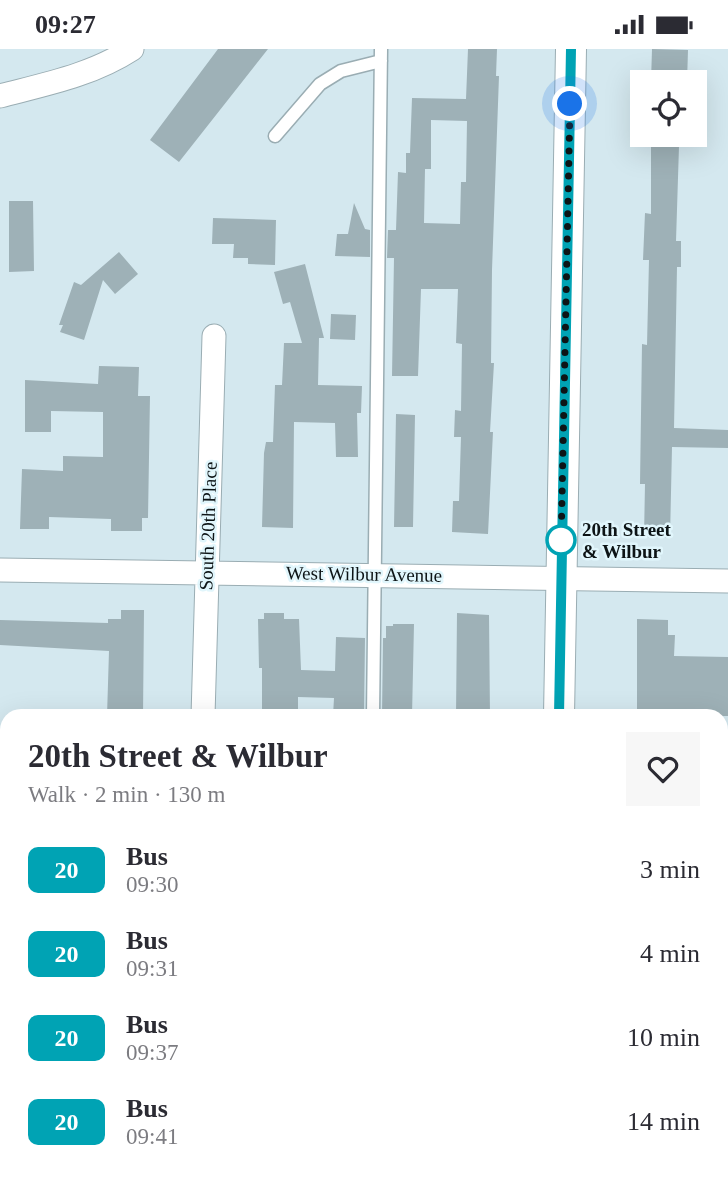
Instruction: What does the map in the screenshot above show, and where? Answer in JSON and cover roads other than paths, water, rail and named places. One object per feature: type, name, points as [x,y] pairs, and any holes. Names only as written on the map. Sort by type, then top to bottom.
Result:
[{"type":"street","points":[[0,96],[79,75],[111,62],[132,49]]},
{"type":"street","points":[[559,709],[571,49]]},
{"type":"street","name":"South 20th Place","points":[[203,709],[214,336]]},
{"type":"street","name":"West Wilbur Avenue","points":[[0,570],[561,576],[728,581]]},
{"type":"lane","points":[[275,136],[320,84],[341,71],[381,55],[373,709]]},
{"type":"place","name":"20th Street & Wilbur","points":[[561,540]]}]
